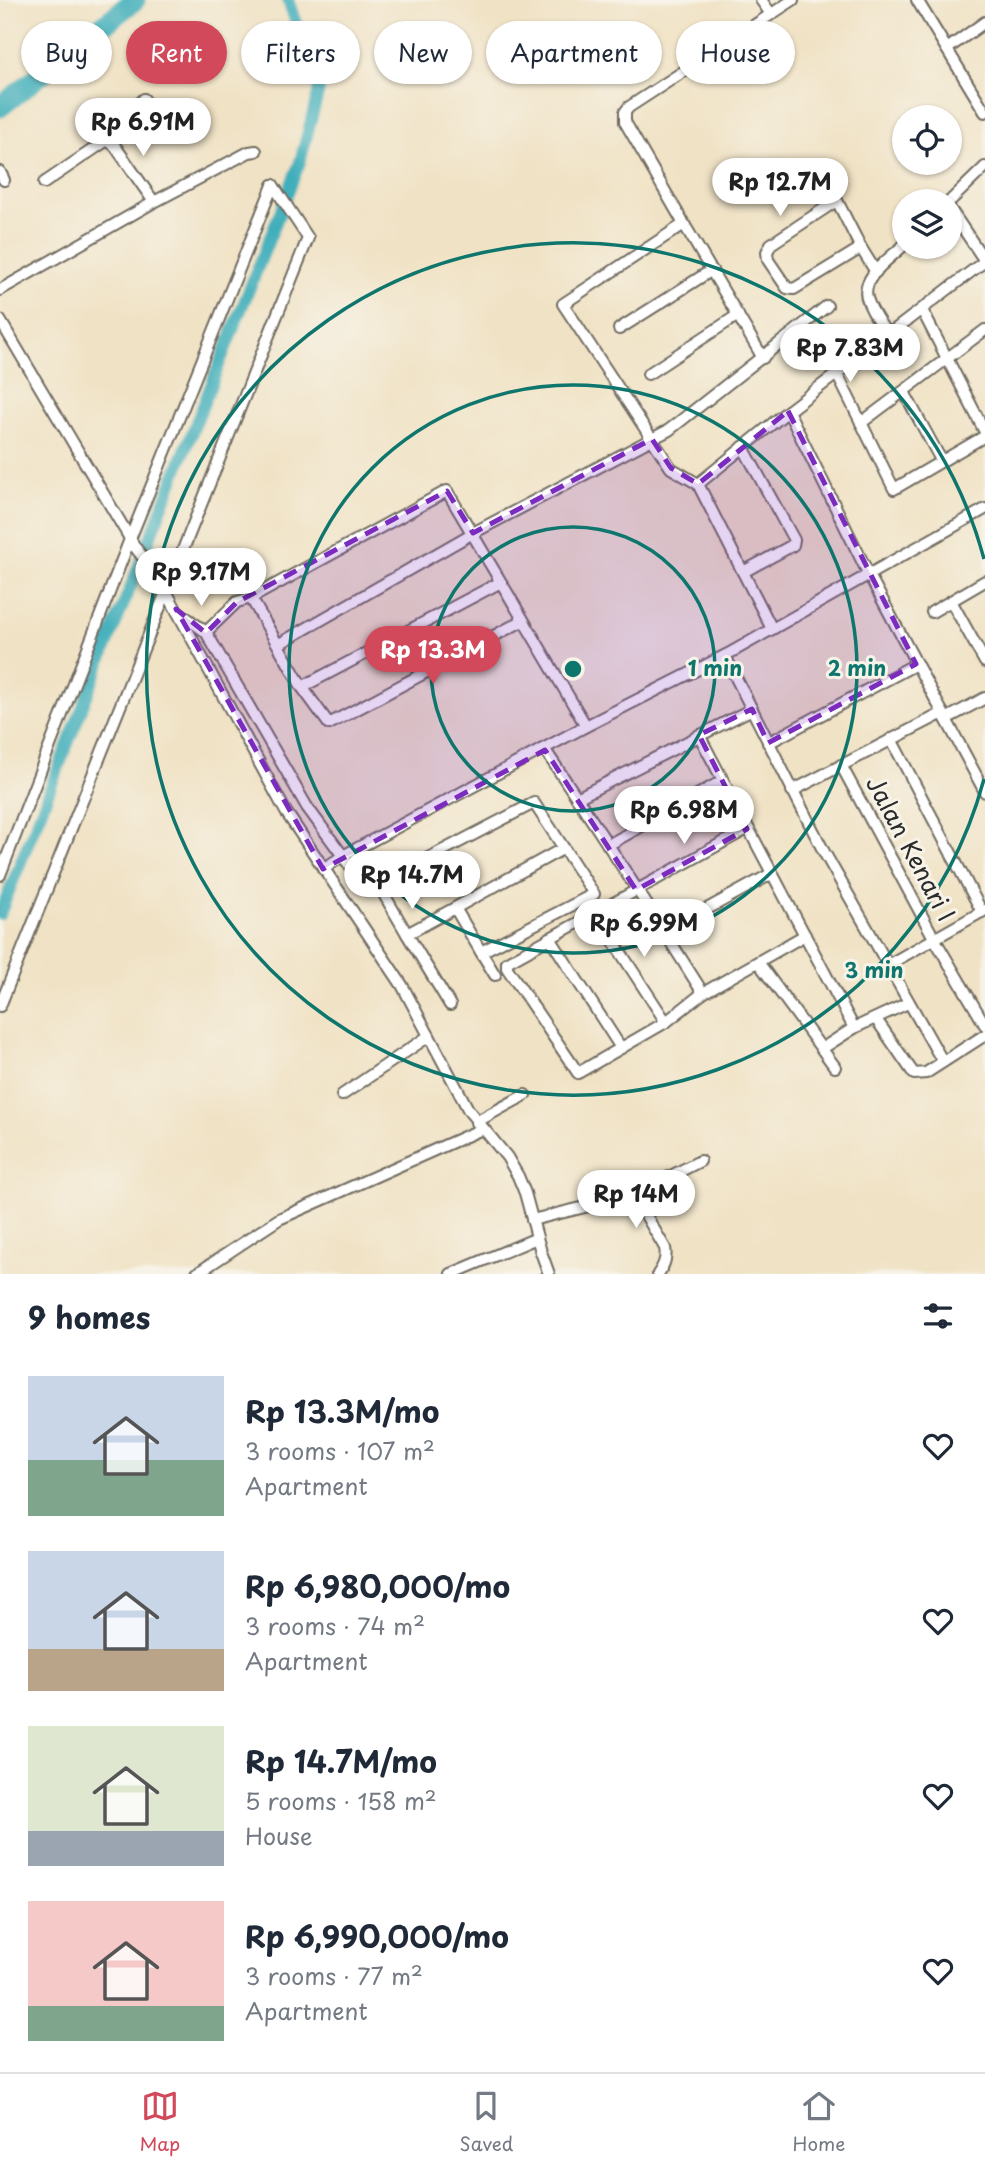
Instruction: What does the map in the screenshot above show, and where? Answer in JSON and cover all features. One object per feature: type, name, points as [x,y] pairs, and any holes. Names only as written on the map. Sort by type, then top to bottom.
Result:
[{"type":"street","points":[[761,0],[771,15]]},
{"type":"street","points":[[763,358],[625,122],[625,113],[629,107],[793,0]]},
{"type":"street","points":[[921,2],[985,112]]},
{"type":"street","points":[[947,49],[985,22]]},
{"type":"street","points":[[974,91],[985,83]]},
{"type":"street","points":[[44,183],[107,140],[109,132],[144,99]]},
{"type":"street","points":[[107,140],[115,146],[154,202]]},
{"type":"street","points":[[0,290],[154,202],[249,152],[256,151]]},
{"type":"street","points":[[962,189],[985,167]]},
{"type":"street","points":[[826,179],[876,272]]},
{"type":"street","points":[[0,875],[273,185],[308,238],[0,1006]]},
{"type":"street","points":[[836,201],[771,244],[767,252],[768,260],[787,288],[794,289],[861,248]]},
{"type":"street","points":[[684,224],[563,304],[671,468],[698,484],[772,629]]},
{"type":"street","points":[[698,484],[788,411],[985,261],[962,227]]},
{"type":"street","points":[[887,335],[868,301],[866,286],[892,257]]},
{"type":"street","points":[[619,329],[712,270]]},
{"type":"street","points":[[279,644],[473,533],[652,439],[697,410],[827,306]]},
{"type":"street","points":[[837,374],[894,489],[985,434],[922,310]]},
{"type":"street","points":[[648,374],[738,315]]},
{"type":"street","points":[[0,320],[133,543],[159,578],[260,765],[323,869],[402,985],[479,1125],[507,1157],[518,1176],[549,1274]]},
{"type":"street","points":[[861,423],[985,330]]},
{"type":"street","points":[[904,392],[942,460]]},
{"type":"street","points":[[788,411],[869,575],[985,792]]},
{"type":"street","points":[[743,447],[794,540],[793,545],[743,572]]},
{"type":"street","points":[[206,632],[237,602],[251,598],[447,491],[586,726]]},
{"type":"street","points":[[323,869],[586,726],[725,656],[985,509]]},
{"type":"street","points":[[932,612],[985,582]]},
{"type":"street","points":[[302,687],[499,583]]},
{"type":"street","points":[[251,598],[302,687],[329,724],[522,621]]},
{"type":"street","points":[[951,601],[985,662]]},
{"type":"street","points":[[176,609],[206,632],[307,807],[367,890],[534,803],[594,894],[481,952]]},
{"type":"street","points":[[725,656],[792,791],[886,966],[943,1062]]},
{"type":"street","points":[[768,743],[916,664]]},
{"type":"street","points":[[792,791],[891,739],[985,698]]},
{"type":"street","points":[[578,798],[752,709]]},
{"type":"street","points":[[699,735],[853,1028]]},
{"type":"street","points":[[886,966],[983,911],[891,739]]},
{"type":"street","points":[[545,750],[703,993]]},
{"type":"street","name":"Jalan Kenari I","points":[[841,765],[934,938],[985,1025]]},
{"type":"street","points":[[608,845],[722,781]]},
{"type":"street","points":[[747,829],[507,962],[507,968],[576,1073],[666,1022],[703,993],[805,935]]},
{"type":"street","points":[[407,934],[564,848]]},
{"type":"street","points":[[665,932],[771,874]]},
{"type":"street","points":[[378,884],[450,1005]]},
{"type":"street","points":[[455,908],[495,975]]},
{"type":"street","points":[[595,913],[666,1022]]},
{"type":"street","points":[[550,938],[621,1048]]},
{"type":"street","points":[[758,962],[835,1067]]},
{"type":"street","points":[[823,1048],[853,1028],[908,1003]]},
{"type":"street","points":[[876,1019],[914,1074],[926,1073],[985,1035]]},
{"type":"street","points":[[342,1095],[429,1036]]},
{"type":"street","points":[[196,1274],[279,1219],[479,1125],[525,1095]]},
{"type":"street","points":[[532,1220],[634,1195],[700,1161]]},
{"type":"street","points":[[634,1195],[667,1254],[658,1274]]},
{"type":"street","points":[[451,1274],[537,1238]]},
{"type":"highlighted area","points":[[788,411],[916,664],[768,743],[752,709],[699,735],[747,829],[636,890],[545,750],[323,869],[176,609],[206,633],[237,602],[447,491],[473,533],[652,439],[671,468],[698,484]]},
{"type":"waterway","points":[[0,107],[135,0]]},
{"type":"waterway","points":[[0,914],[300,162],[319,90],[288,0]]}]
